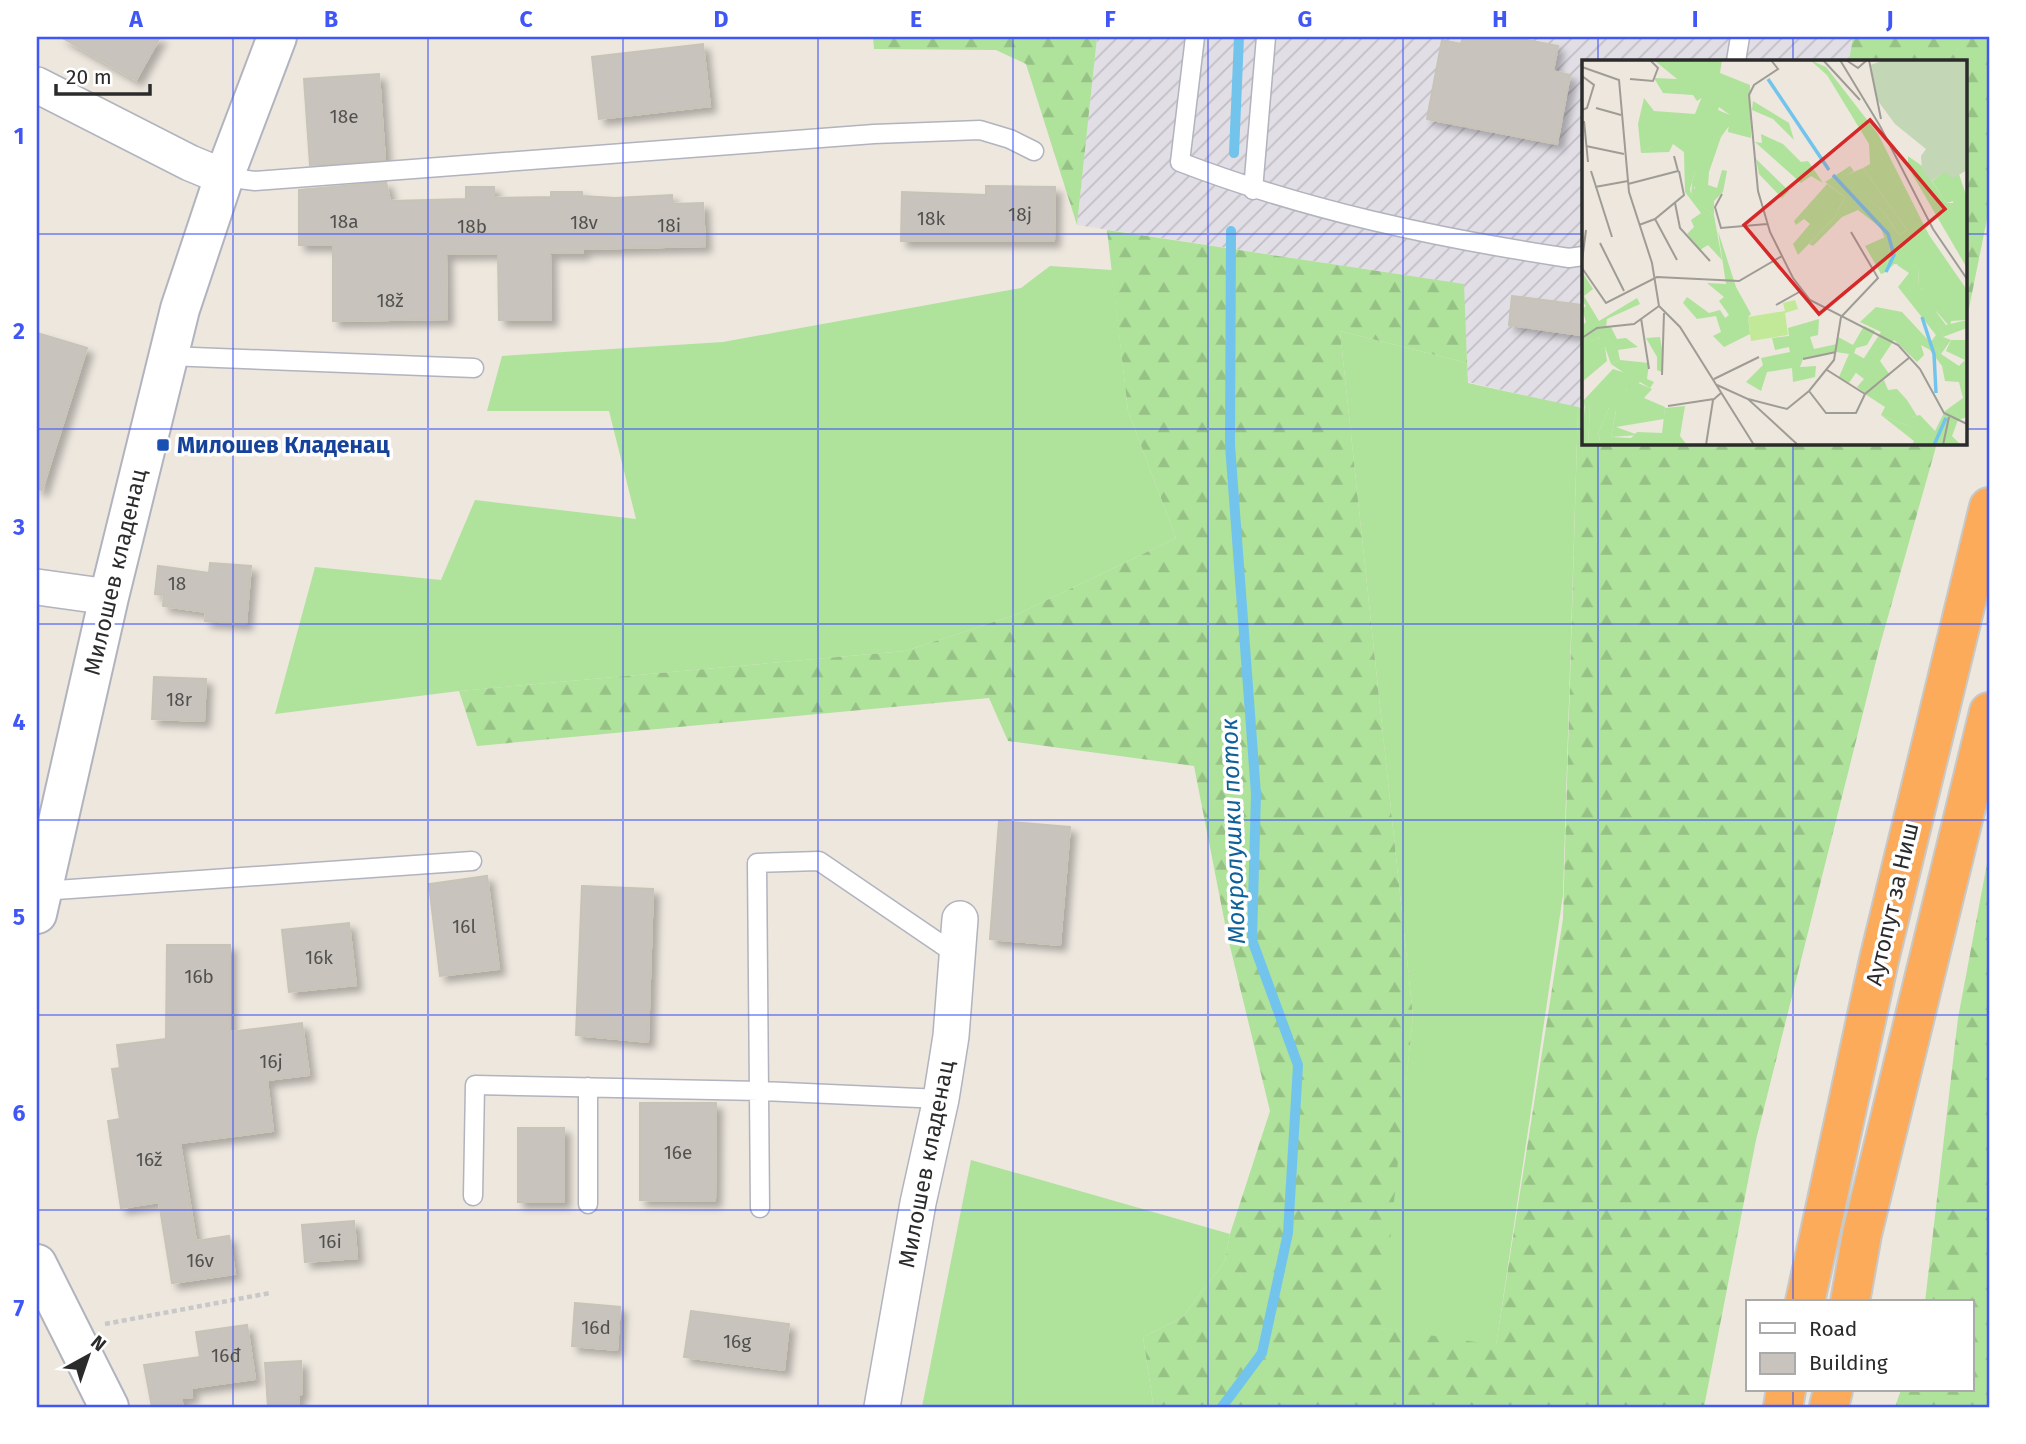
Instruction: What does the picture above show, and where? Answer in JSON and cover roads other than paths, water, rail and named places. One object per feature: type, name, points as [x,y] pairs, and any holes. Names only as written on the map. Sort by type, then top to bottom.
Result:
[{"type":"highway","name":"Аутопут за Ниш","points":[[1805,1300],[1879,960],[1989,507]]},
{"type":"highway","points":[[1850,1300],[1862,1234],[1989,712]]},
{"type":"street","name":"Милошев кладенац","points":[[39,902],[109,597],[191,270],[277,37]]},
{"type":"street","points":[[37,85],[190,163],[224,177]]},
{"type":"street","points":[[37,587],[109,597]]},
{"type":"street","name":"Милошев кладенац","points":[[882,1407],[918,1203],[941,1099],[951,1036],[960,919]]},
{"type":"street","points":[[37,1264],[109,1407]]},
{"type":"lane","points":[[1195,37],[1180,162],[1253,190],[1455,241],[1569,258],[1582,256]]},
{"type":"lane","points":[[1253,190],[1266,37]]},
{"type":"lane","points":[[1736,60],[1740,37]]},
{"type":"lane","points":[[224,177],[255,181],[874,134],[980,130],[1010,139],[1034,151]]},
{"type":"lane","points":[[168,356],[474,368]]},
{"type":"lane","points":[[760,1208],[757,863],[819,860],[957,955]]},
{"type":"lane","points":[[39,902],[472,861]]},
{"type":"lane","points":[[473,1196],[475,1085],[760,1091],[941,1099]]},
{"type":"lane","points":[[588,1087],[588,1205]]},
{"type":"waterway","name":"Мокролушки поток","points":[[1234,153],[1239,37]]},
{"type":"waterway","name":"Мокролушки поток","points":[[1222,1407],[1262,1353],[1288,1233],[1298,1065],[1252,940],[1256,794],[1230,445],[1231,231]]},
{"type":"place","name":"Милошев Кладенац","points":[[163,445]]}]
